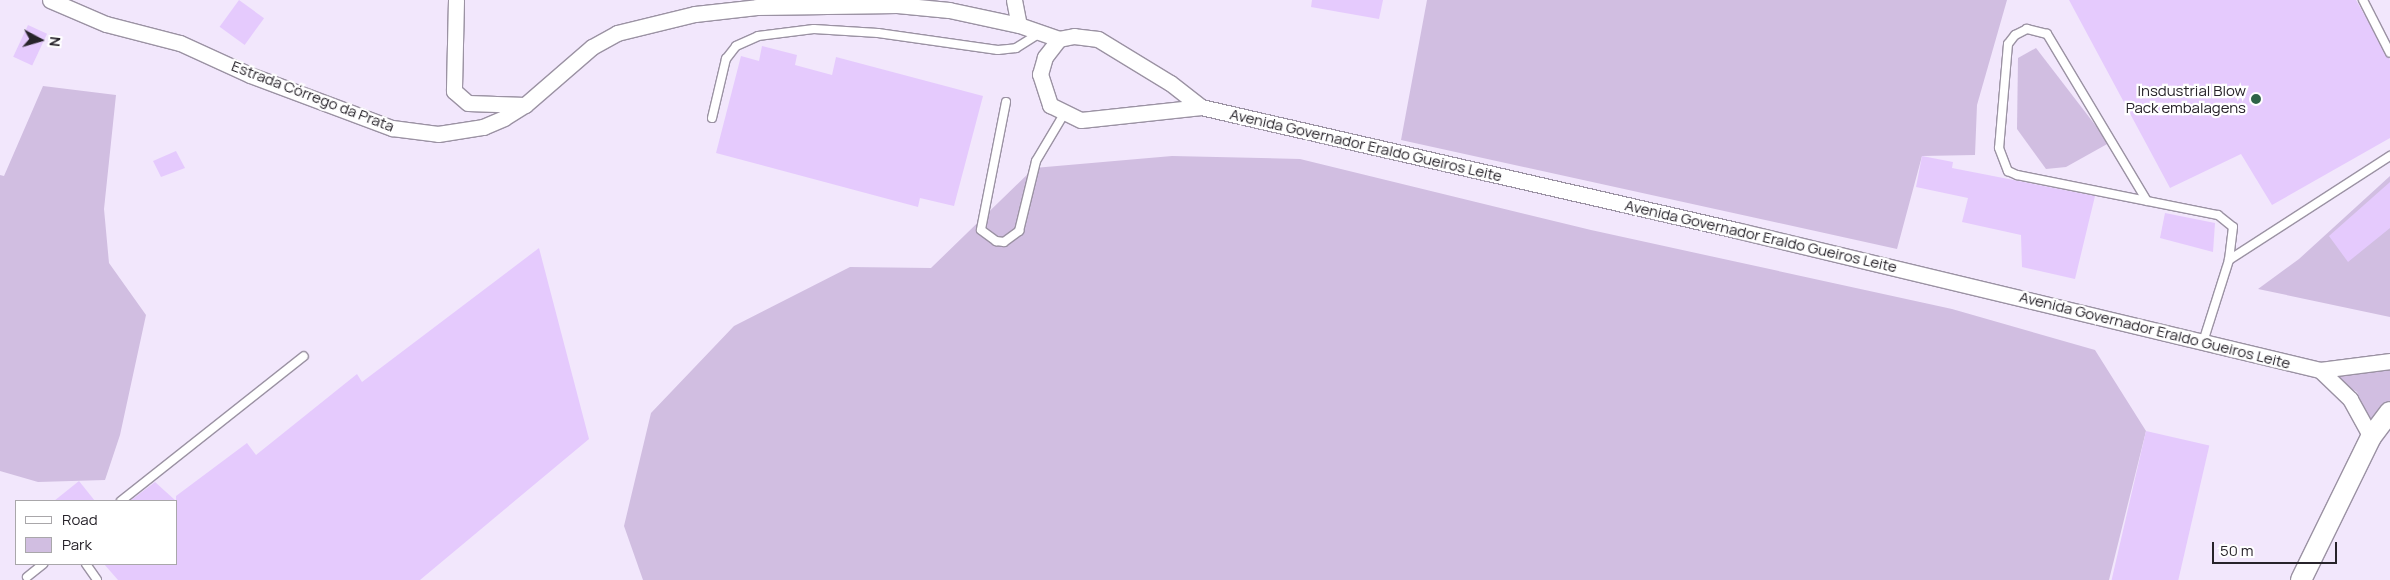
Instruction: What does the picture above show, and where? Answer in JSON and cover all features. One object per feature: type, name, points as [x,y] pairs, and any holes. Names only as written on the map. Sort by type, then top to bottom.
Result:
[{"type":"street","name":"Estrada Córrego da Prata","points":[[50,0],[106,24],[180,43],[250,75],[392,128],[438,134],[483,126],[525,105],[592,47],[617,33],[696,14],[757,7],[897,5],[949,10],[1019,25],[1059,39]]},
{"type":"street","points":[[456,0],[454,91],[468,103],[525,105]]},
{"type":"street","points":[[1014,0],[1019,25]]},
{"type":"street","name":"Avenida Governador Eraldo Gueiros Leite","points":[[1059,39],[1088,37],[1108,42],[1201,106]]},
{"type":"street","points":[[1059,39],[1045,57],[1040,74],[1050,105],[1064,114]]},
{"type":"street","name":"Avenida Governador Eraldo Gueiros Leite","points":[[1064,114],[1081,120],[1201,106],[2320,370],[2390,361]]},
{"type":"street","points":[[2320,370],[2350,399],[2371,437]]},
{"type":"street","points":[[2302,580],[2371,437],[2390,412]]},
{"type":"lane","points":[[2363,0],[2390,53]]},
{"type":"lane","points":[[712,118],[726,59],[736,46],[758,36],[814,28],[878,33],[998,50],[1016,48],[1040,33]]},
{"type":"lane","points":[[2147,201],[2047,34],[2027,29],[2016,35],[2008,44],[1999,148],[2008,170],[2017,175],[2147,201],[2218,215],[2227,220],[2235,233],[2229,260],[2204,342]]},
{"type":"lane","points":[[1006,102],[981,230],[996,241],[1004,242],[1019,231],[1036,161],[1064,114]]},
{"type":"lane","points":[[2229,260],[2390,156]]},
{"type":"lane","points":[[122,500],[304,356]]},
{"type":"lane","points":[[26,577],[42,565]]},
{"type":"lane","points":[[87,565],[97,580]]},
{"type":"shaded area","points":[[0,0],[2390,0],[2390,580],[0,580]]},
{"type":"green space","points":[[1427,0],[2007,0],[1977,105],[1975,155],[1922,156],[1897,249],[1401,140]]},
{"type":"green space","points":[[2036,48],[2109,143],[2066,167],[2046,169],[2017,129],[2018,58]]},
{"type":"green space","points":[[43,86],[116,95],[104,209],[109,263],[146,315],[120,435],[105,480],[38,482],[0,471],[0,175],[4,176]]},
{"type":"green space","points":[[1172,156],[1300,159],[1591,230],[1952,309],[2095,350],[2146,431],[2109,580],[643,580],[624,526],[651,413],[734,326],[850,267],[931,268],[1034,168]]},
{"type":"green space","points":[[2390,176],[2390,317],[2258,289],[2299,259]]},
{"type":"green space","points":[[2390,369],[2390,428],[2378,448],[2357,392],[2321,370]]},
{"type":"building","points":[[239,0],[264,18],[245,45],[220,27]]},
{"type":"building","points":[[1312,0],[1383,0],[1379,19],[1311,7]]},
{"type":"building","name":"Insdustrial Blow Pack embalagens","points":[[2069,0],[2356,0],[2390,60],[2390,138],[2272,205],[2241,154],[2170,188]]},
{"type":"building","points":[[28,25],[47,34],[32,66],[13,57]]},
{"type":"building","points":[[762,46],[797,55],[795,65],[832,75],[836,57],[983,96],[954,206],[920,198],[918,207],[716,153],[741,56],[759,61]]},
{"type":"building","points":[[176,151],[185,168],[161,177],[153,161]]},
{"type":"building","points":[[1922,156],[1953,162],[1952,168],[2095,196],[2075,279],[2022,267],[2021,235],[1962,222],[1968,198],[1916,187]]},
{"type":"building","points":[[2390,182],[2390,228],[2348,262],[2329,236]]},
{"type":"building","points":[[2165,213],[2215,223],[2213,252],[2160,238]]},
{"type":"building","points":[[539,248],[589,439],[420,580],[118,580],[105,565],[178,565],[178,500],[176,500],[176,496],[247,443],[256,455],[357,374],[362,382]]},
{"type":"building","points":[[2146,431],[2209,446],[2178,580],[2112,580]]},
{"type":"building","points":[[79,481],[94,500],[55,500]]},
{"type":"building","points":[[155,482],[175,500],[131,500]]},
{"type":"place","name":"Insdustrial Blow Pack embalagens","points":[[2256,99]]}]
